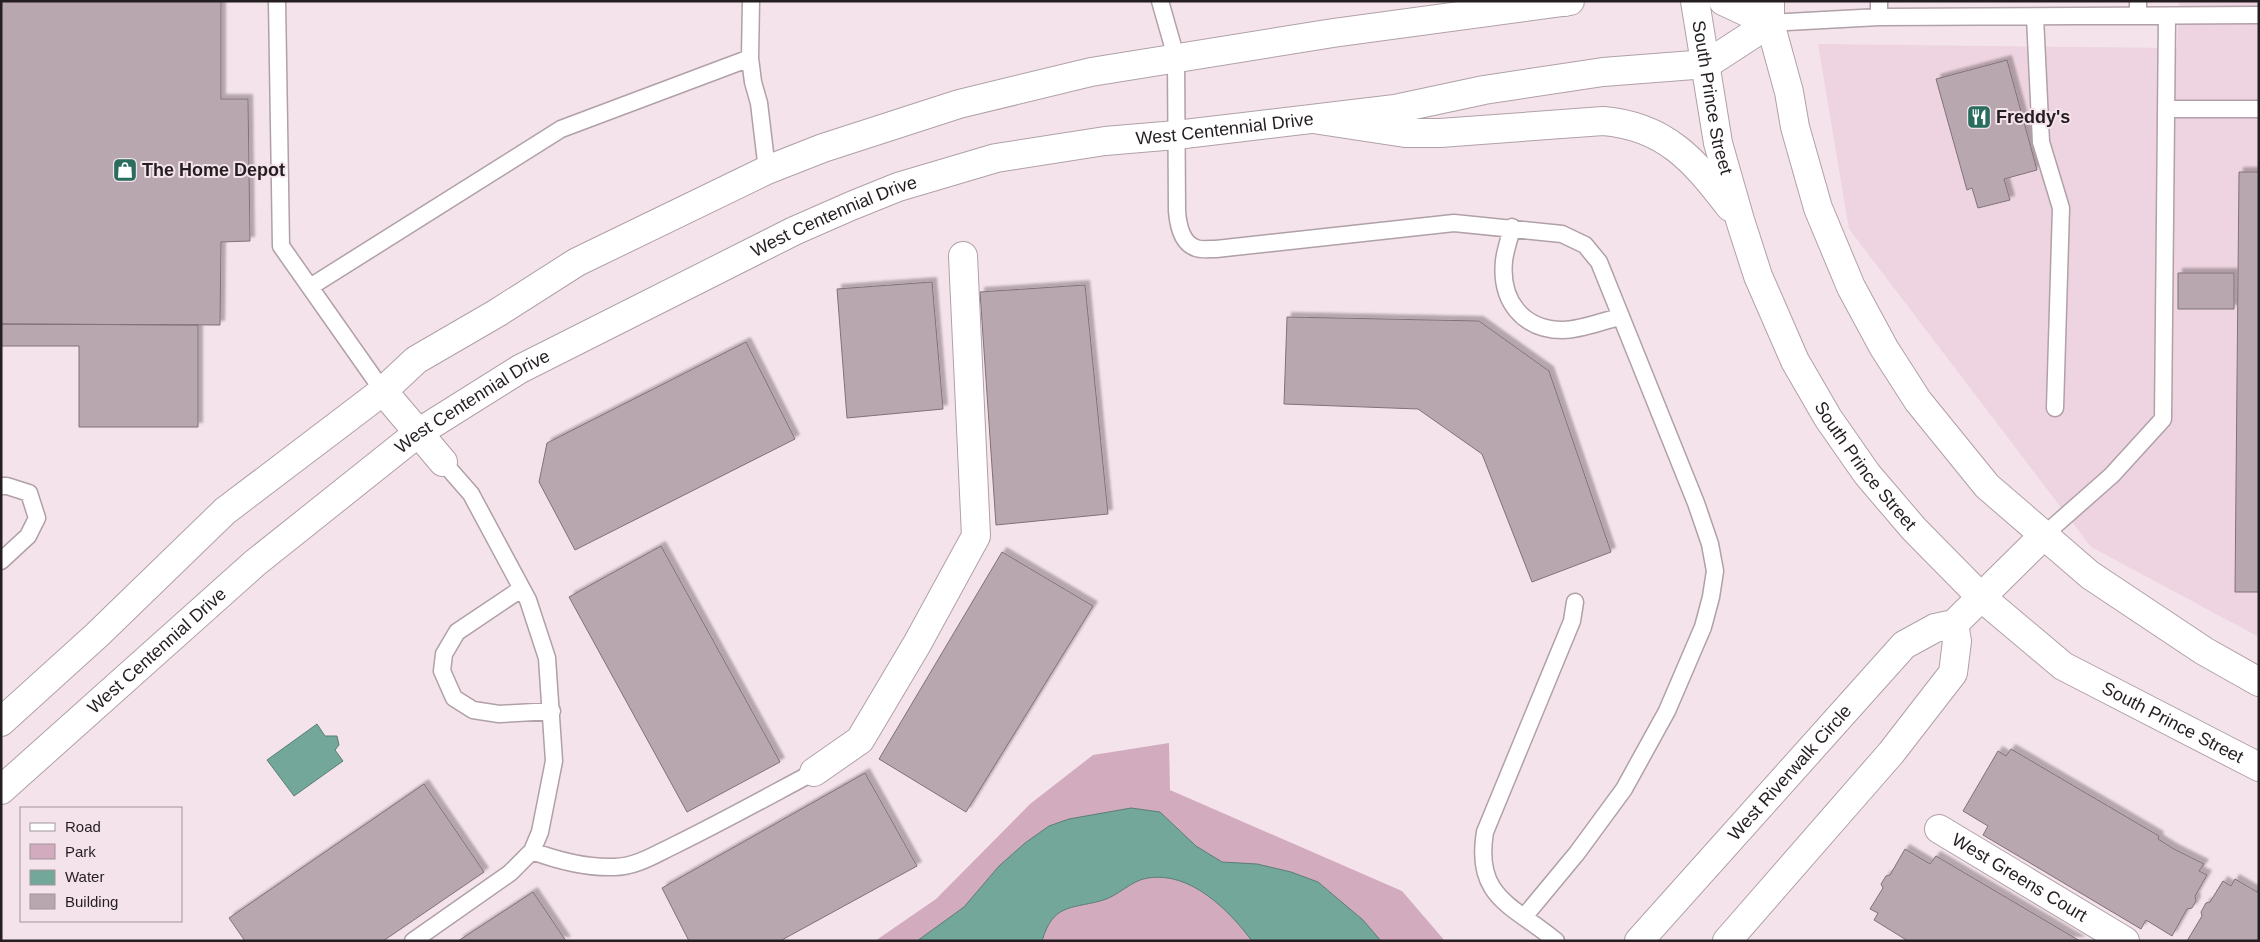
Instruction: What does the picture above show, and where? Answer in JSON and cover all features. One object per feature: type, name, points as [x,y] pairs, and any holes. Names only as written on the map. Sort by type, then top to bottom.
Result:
[{"type":"street","points":[[1,722],[97,635],[224,511],[383,391],[416,360],[497,313],[577,262],[766,170],[846,140],[959,104],[1091,72],[1176,57],[1570,1]]},
{"type":"street","name":"South Prince Street","points":[[1695,1],[1707,64],[1712,113],[1718,143],[1740,220],[1773,313],[1794,361],[1828,418],[1867,474],[1914,528],[1981,597],[2063,666],[2259,767]]},
{"type":"street","points":[[1723,1],[1770,12],[1800,146],[1818,208],[1851,287],[1879,339],[1918,401],[1949,442],[1987,486],[2090,575],[2142,612],[2204,651],[2259,682]]},
{"type":"street","name":"West Centennial Drive","points":[[1,790],[255,563],[418,433],[520,369],[794,231],[898,187],[996,158],[1105,141],[1176,136],[1395,109],[1534,82],[1604,72],[1707,64],[1770,12]]},
{"type":"street","points":[[1314,119],[1405,132],[1440,133],[1603,121],[1640,127],[1661,137],[1687,156],[1703,172],[1740,220]]},
{"type":"street","points":[[814,772],[860,740],[917,644],[976,536],[963,256]]},
{"type":"street","points":[[383,391],[443,462]]},
{"type":"street","name":"West Riverwalk Circle","points":[[1639,941],[1904,645],[1935,628],[1954,624],[2044,535]]},
{"type":"street","points":[[1727,941],[1891,753],[1953,673],[1957,655],[1954,624]]},
{"type":"street","name":"West Greens Court","points":[[1939,829],[2125,941]]},
{"type":"lane","points":[[277,1],[281,246],[383,391]]},
{"type":"lane","points":[[750,1],[750,58],[753,82],[759,103],[766,170]]},
{"type":"lane","points":[[1160,1],[1176,57],[1178,224],[1184,239],[1195,248],[1216,249],[1454,223],[1512,227],[1562,234],[1585,245],[1599,262],[1696,503],[1710,544],[1715,571],[1711,597],[1703,627],[1667,711],[1624,789],[1577,853],[1524,917]]},
{"type":"lane","points":[[1770,12],[1879,9],[2035,17],[2138,9],[2167,16],[2259,16]]},
{"type":"lane","points":[[2044,535],[2112,475],[2163,419],[2167,16]]},
{"type":"lane","points":[[2035,17],[2041,142],[2062,208],[2055,408]]},
{"type":"lane","points":[[310,287],[561,129],[750,58]]},
{"type":"lane","points":[[2166,109],[2259,109]]},
{"type":"lane","points":[[1512,227],[1504,262],[1506,293],[1518,314],[1541,328],[1565,330],[1620,316]]},
{"type":"lane","points":[[413,941],[510,872],[532,852],[540,832],[554,761],[547,658],[528,600],[471,494],[443,462]]},
{"type":"lane","points":[[1,486],[7,486],[28,494],[37,518],[28,536],[1,561]]},
{"type":"lane","points":[[521,589],[457,632],[444,654],[442,671],[454,698],[473,710],[499,714],[552,711]]},
{"type":"lane","points":[[1556,941],[1504,902],[1491,888],[1484,872],[1481,854],[1485,832],[1572,621],[1576,602]]},
{"type":"lane","points":[[532,852],[562,862],[583,866],[616,867],[636,863],[698,833],[814,772]]},
{"type":"shaded area","points":[[2179,1],[2259,1],[2259,637],[2091,547],[1849,229],[1818,44],[2177,48]]},
{"type":"green space","points":[[1169,743],[1170,790],[1402,891],[1445,941],[875,941],[936,899],[1030,804],[1093,755]]},
{"type":"water","points":[[317,724],[325,736],[337,736],[339,745],[335,750],[343,761],[294,796],[267,760]]},
{"type":"water","points":[[1131,808],[1160,812],[1196,846],[1222,862],[1257,864],[1291,872],[1318,882],[1363,920],[1381,941],[1252,941],[1232,917],[1207,895],[1179,881],[1164,877],[1142,879],[1107,899],[1064,910],[1051,920],[1042,941],[917,941],[964,907],[999,866],[1025,843],[1049,826],[1069,819]]},
{"type":"building","name":"The Home Depot","points":[[1,1],[221,1],[221,99],[248,99],[250,241],[221,242],[220,325],[1,324]]},
{"type":"building","points":[[2007,60],[2037,170],[2004,179],[2010,200],[1978,208],[1972,188],[1967,190],[1936,79]]},
{"type":"building","points":[[2239,172],[2259,172],[2259,592],[2235,592]]},
{"type":"building","points":[[2178,273],[2234,273],[2234,309],[2178,309]]},
{"type":"building","points":[[932,282],[943,409],[847,418],[837,289]]},
{"type":"building","points":[[1085,285],[1108,514],[996,525],[980,292]]},
{"type":"building","points":[[1287,317],[1479,321],[1549,371],[1611,552],[1532,582],[1482,454],[1418,409],[1284,404]]},
{"type":"building","points":[[1,324],[198,325],[198,427],[79,427],[79,346],[1,346]]},
{"type":"building","points":[[746,342],[795,439],[575,550],[539,482],[547,443]]},
{"type":"building","points":[[661,546],[780,762],[687,812],[569,597]]},
{"type":"building","points":[[1002,552],[1093,606],[966,812],[879,759]]},
{"type":"building","points":[[2011,749],[2159,836],[2158,839],[2174,849],[2204,864],[2199,871],[2207,875],[2195,896],[2196,901],[2192,908],[2187,909],[2172,936],[2146,920],[2141,929],[1983,835],[1988,826],[1963,811],[1998,751],[2006,756]]},
{"type":"building","points":[[865,773],[917,866],[780,941],[689,941],[662,888]]},
{"type":"building","points":[[424,784],[484,872],[383,941],[245,941],[229,918]]},
{"type":"building","points":[[1905,849],[1930,864],[1936,856],[2080,941],[1908,941],[1874,920],[1878,913],[1870,909],[1883,888],[1881,884],[1886,876],[1890,875]]},
{"type":"building","points":[[2235,879],[2259,893],[2259,941],[2187,941],[2202,916],[2201,912],[2206,903],[2210,902],[2223,881],[2231,886]]},
{"type":"building","points":[[533,892],[566,941],[458,941]]},
{"type":"place","name":"Freddy's","points":[[1979,117]]},
{"type":"place","name":"The Home Depot","points":[[125,170]]}]
